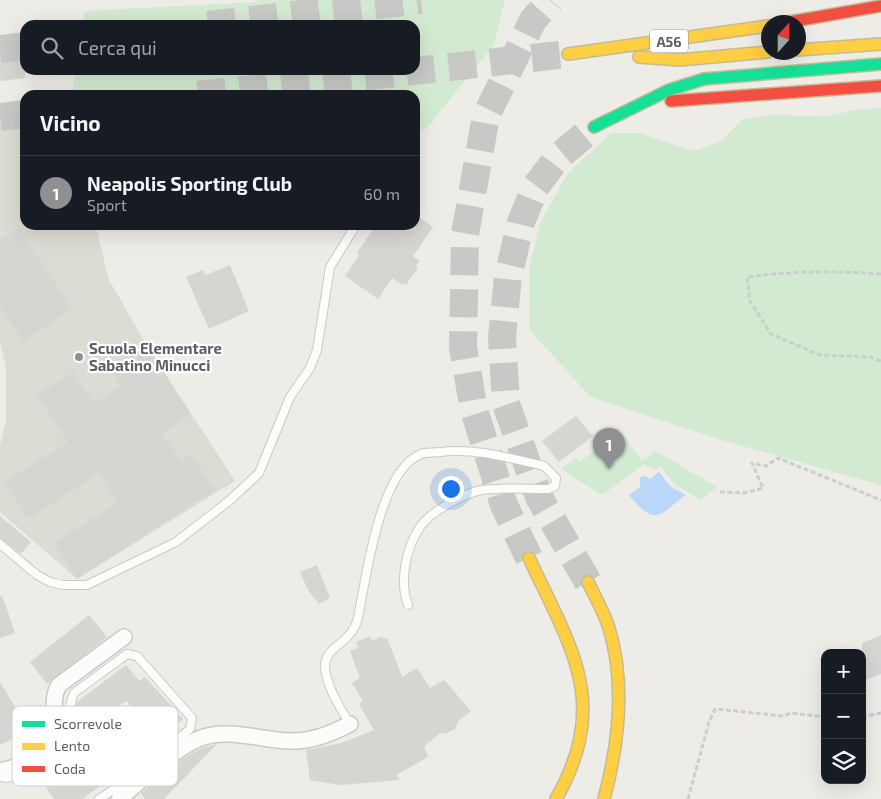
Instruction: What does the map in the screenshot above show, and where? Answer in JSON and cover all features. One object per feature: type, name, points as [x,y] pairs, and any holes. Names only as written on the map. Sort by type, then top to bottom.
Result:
[{"type":"highway","points":[[806,19],[881,6]]},
{"type":"highway","name":"A56","points":[[761,27],[572,54],[679,60],[761,53]]},
{"type":"highway","points":[[806,49],[881,44]]},
{"type":"highway","points":[[594,128],[612,117],[669,90],[704,79],[881,64]]},
{"type":"highway","points":[[612,117],[653,103],[670,101],[881,86]]},
{"type":"highway","points":[[529,558],[579,672],[584,696],[584,721],[579,749],[568,777],[556,799]]},
{"type":"highway","points":[[588,582],[608,627],[618,669],[619,713],[615,761],[604,799]]},
{"type":"street","points":[[54,706],[54,692],[59,685],[124,637]]},
{"type":"street","points":[[178,753],[198,738],[225,734],[290,741],[326,737],[350,724]]},
{"type":"street","points":[[0,771],[12,766]]},
{"type":"street","points":[[120,799],[135,786]]},
{"type":"lane","points":[[0,544],[37,575],[50,582],[63,585],[87,585],[176,542],[229,501],[259,473],[290,397],[310,368],[316,350],[330,267],[353,230]]},
{"type":"lane","points":[[350,724],[329,683],[325,665],[332,649],[348,637],[358,618],[375,530],[390,492],[404,465],[421,454],[455,450],[480,451],[544,466],[552,471],[556,478],[555,486],[548,489],[482,490],[449,503],[420,526],[405,563],[404,595],[408,605]]},
{"type":"lane","points":[[69,706],[74,693],[127,654],[137,656],[192,718],[190,729],[178,739]]},
{"type":"lane","points":[[99,799],[119,786]]},
{"type":"path","points":[[881,274],[840,271],[781,272],[747,277],[750,301],[771,334],[820,355],[870,358],[881,361]]},
{"type":"path","points":[[720,492],[744,493],[763,488],[752,463],[766,466],[778,458],[881,500]]},
{"type":"path","points":[[688,799],[709,722],[716,709],[784,716],[791,713],[821,717]]},
{"type":"path","points":[[866,716],[881,713]]},
{"type":"shaded area","name":"Scuola Elementare Sabatino Minucci","points":[[20,118],[20,230],[97,230],[108,278],[147,346],[235,481],[77,579],[0,512],[0,445],[6,421],[6,369],[0,341],[0,120]]},
{"type":"green space","points":[[258,0],[505,0],[494,45],[425,130],[420,130],[420,90],[73,90],[74,75],[420,75],[420,20],[83,20],[84,11],[257,2]]},
{"type":"green space","points":[[881,108],[881,485],[725,441],[591,397],[530,331],[530,263],[541,221],[568,173],[611,133],[640,133],[694,151],[722,141],[741,120],[769,115],[828,116],[856,110]]},
{"type":"green space","points":[[617,427],[642,461],[655,451],[717,487],[700,500],[674,484],[660,466],[656,470],[644,464],[602,495],[561,469],[576,458],[580,462],[602,444],[599,441]]},
{"type":"water","points":[[659,472],[671,487],[686,495],[661,513],[651,515],[629,495],[640,487],[640,477],[645,476],[650,479]]},
{"type":"building","points":[[20,47],[20,75],[25,75],[25,78],[0,81],[0,49]]},
{"type":"building","points":[[420,218],[433,227],[413,256],[420,261],[416,266],[418,268],[406,285],[403,283],[402,285],[392,278],[378,299],[345,276],[359,255],[357,253],[373,230],[420,230]]},
{"type":"building","points":[[19,228],[72,309],[23,341],[0,306],[0,239]]},
{"type":"building","points":[[230,265],[249,311],[209,329],[186,277],[203,270],[205,275]]},
{"type":"building","points":[[147,346],[191,415],[162,434],[181,461],[191,455],[215,490],[77,579],[54,543],[117,503],[99,473],[28,519],[5,482],[68,442],[37,395],[73,372],[94,403],[120,386],[110,370]]},
{"type":"building","points":[[576,416],[593,436],[559,462],[542,441]]},
{"type":"building","points":[[0,516],[31,542],[21,554],[0,538]]},
{"type":"building","points":[[317,565],[330,598],[319,604],[308,590],[300,572]]},
{"type":"building","points":[[2,595],[15,633],[0,638],[0,596]]},
{"type":"building","points":[[89,615],[107,637],[47,684],[30,662]]},
{"type":"building","points":[[881,635],[881,674],[866,680],[866,649],[862,649],[862,643]]},
{"type":"building","points":[[370,636],[372,641],[383,636],[383,639],[387,638],[402,677],[417,668],[430,688],[444,680],[471,711],[459,720],[455,729],[445,734],[442,732],[424,746],[428,757],[397,775],[400,780],[340,785],[310,780],[306,750],[341,743],[374,730],[359,704],[363,701],[352,683],[360,678],[350,651],[358,648],[356,642]]},
{"type":"building","points":[[126,665],[139,681],[145,677],[171,706],[130,706],[126,701],[119,706],[76,706],[77,702]]},
{"type":"building","points":[[0,682],[15,706],[12,706],[12,739],[0,745]]},
{"type":"building","points":[[178,713],[183,719],[178,723]]},
{"type":"building","points":[[217,744],[178,784],[178,763],[202,748]]},
{"type":"building","points":[[49,786],[100,786],[82,799],[54,799],[46,788]]},
{"type":"building","points":[[150,786],[177,786],[164,799],[145,799],[141,793]]},
{"type":"tunnel","points":[[251,20],[421,0]]},
{"type":"tunnel","points":[[529,558],[504,505],[474,410],[463,347],[465,234],[486,116],[533,20],[551,0]]},
{"type":"tunnel","points":[[0,49],[20,47]]},
{"type":"tunnel","points":[[420,70],[568,54]]},
{"type":"tunnel","points":[[243,90],[378,75]]},
{"type":"tunnel","points":[[0,117],[20,115]]},
{"type":"tunnel","points":[[588,582],[539,497],[506,404],[502,337],[508,277],[521,222],[536,186],[558,157],[594,127]]},
{"type":"traffic: fast","points":[[594,127],[669,90],[704,79],[881,64]]},
{"type":"traffic: slow","points":[[568,54],[761,27]]},
{"type":"traffic: slow","points":[[806,49],[881,44]]},
{"type":"traffic: slow","points":[[639,57],[679,60],[761,53]]},
{"type":"traffic: slow","points":[[529,558],[571,648],[579,676],[583,704],[581,733],[572,764],[556,799]]},
{"type":"traffic: slow","points":[[588,582],[609,628],[618,670],[617,735],[604,799]]},
{"type":"traffic: jam","points":[[806,19],[881,6]]},
{"type":"traffic: jam","points":[[671,101],[881,86]]},
{"type":"place","name":"Scuola Elementare Sabatino Minucci","points":[[79,357]]},
{"type":"place","name":"Neapolis Sporting Club","points":[[609,469]]}]
